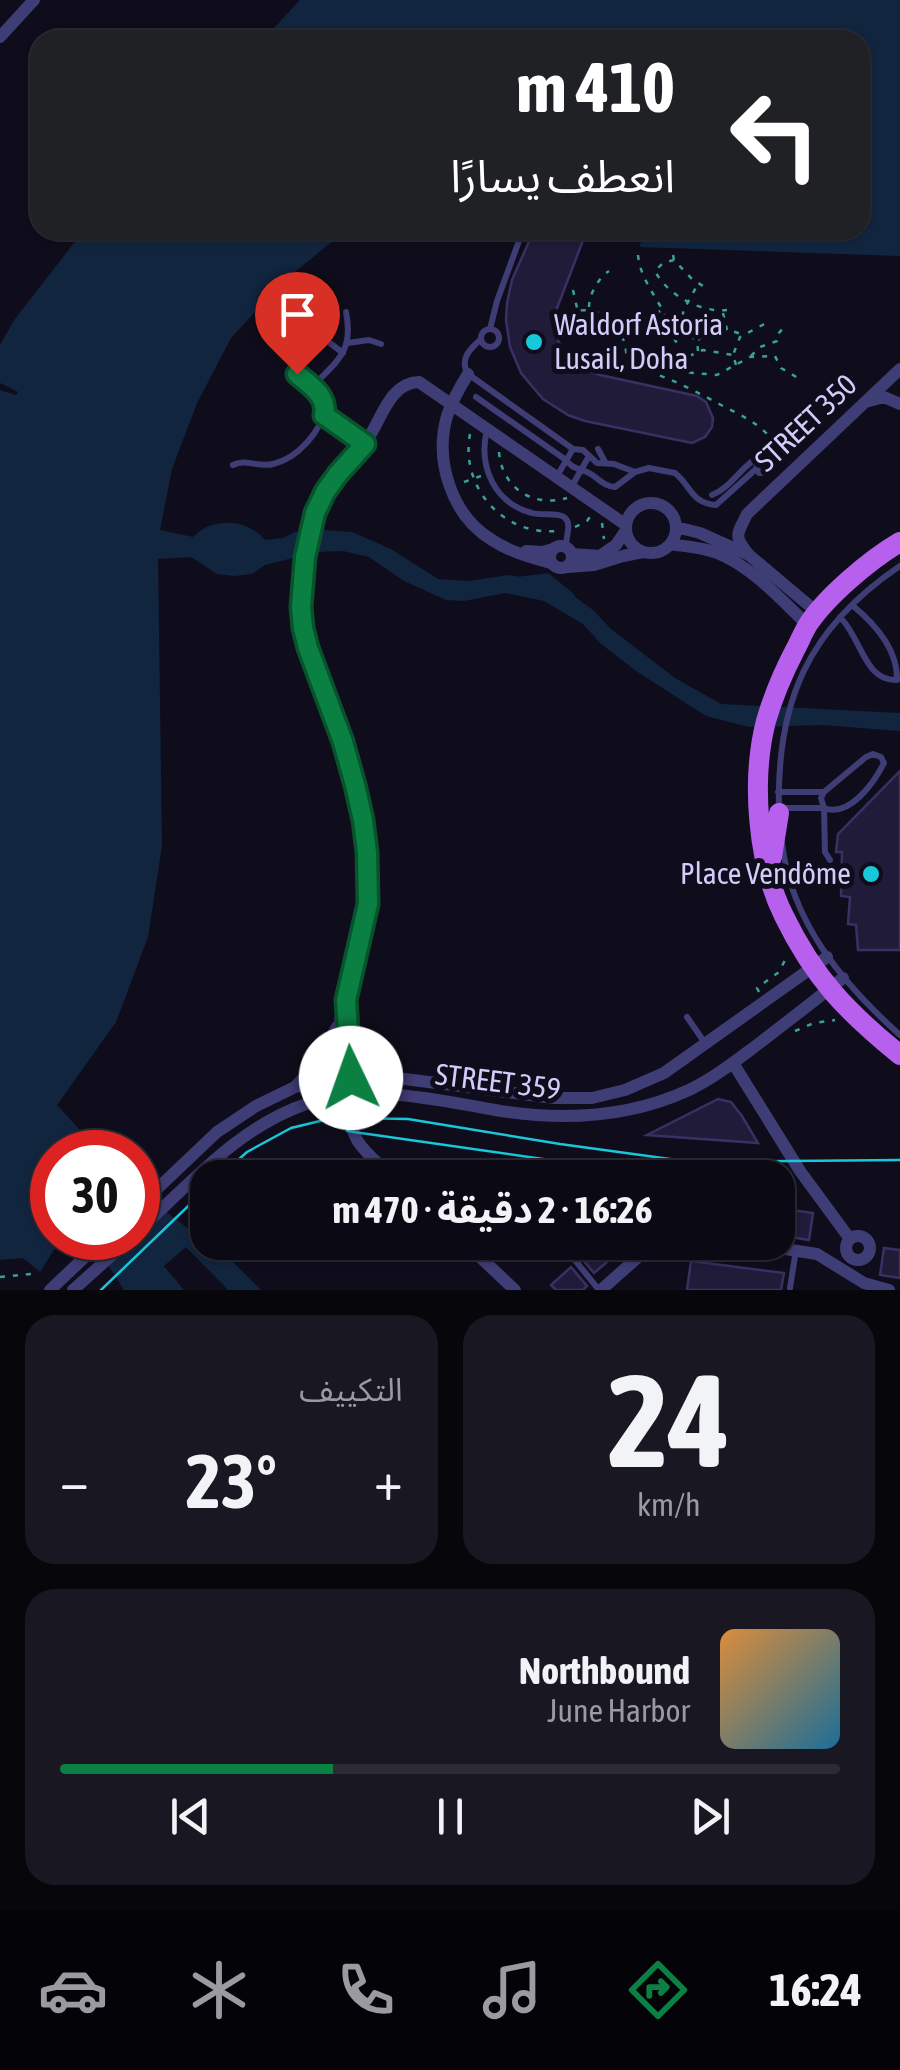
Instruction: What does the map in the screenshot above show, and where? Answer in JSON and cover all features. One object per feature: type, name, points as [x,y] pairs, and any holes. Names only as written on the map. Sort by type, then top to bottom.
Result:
[{"type":"main road","points":[[900,542],[868,564],[830,614],[785,692],[758,788],[760,828],[769,874],[800,946],[820,962],[836,984],[846,1009],[900,1055]]},
{"type":"main road","points":[[769,874],[779,804]]},
{"type":"street","points":[[0,37],[34,0]]},
{"type":"street","points":[[862,404],[884,397],[900,401],[900,372]]},
{"type":"street","name":"STREET 350","points":[[747,514],[900,372]]},
{"type":"street","points":[[471,376],[451,406],[443,440],[452,492],[462,511],[484,535],[509,550],[591,557],[608,552],[637,507],[652,503],[667,508],[674,516],[676,527],[670,544],[661,551],[623,556],[594,566],[562,556]]},
{"type":"street","points":[[375,1160],[364,1150],[349,1118],[344,1023],[368,904],[363,820],[343,742],[303,628],[301,607],[308,537],[315,513],[338,474],[365,444],[394,392],[409,382],[419,382],[486,434],[556,477],[570,492],[626,528],[630,542],[644,552]]},
{"type":"street","points":[[700,533],[716,533],[747,514]]},
{"type":"street","points":[[747,514],[737,536],[750,556]]},
{"type":"street","points":[[676,527],[700,533],[750,556],[830,614]]},
{"type":"street","points":[[670,544],[726,557],[830,614]]},
{"type":"street","name":"STREET 359","points":[[160,1185],[236,1117],[295,1087],[346,1078],[389,1077],[554,1098],[592,1098],[646,1082],[820,962]]},
{"type":"street","name":"STREET 359","points":[[160,1211],[229,1145],[247,1132],[311,1102],[347,1094],[388,1093],[552,1117],[624,1110],[689,1090],[732,1063],[836,984]]},
{"type":"street","points":[[344,1023],[360,1052],[389,1077]]},
{"type":"street","name":"STREET 359","points":[[295,1087],[316,1065],[344,1023]]},
{"type":"street","points":[[732,1063],[800,1170],[850,1239]]},
{"type":"street","points":[[796,1250],[817,1254],[864,1283],[889,1290]]},
{"type":"street","points":[[50,1290],[82,1260]]},
{"type":"street","points":[[73,1290],[106,1260]]},
{"type":"street","points":[[483,1260],[515,1290]]},
{"type":"street","points":[[600,1290],[634,1260]]},
{"type":"lane","points":[[520,240],[490,328],[464,358],[464,366],[471,376],[573,449],[583,450],[594,462],[635,472]]},
{"type":"lane","points":[[312,388],[348,343],[346,312]]},
{"type":"lane","points":[[481,339],[487,347],[497,344],[498,334],[490,328]]},
{"type":"lane","points":[[369,340],[378,330]]},
{"type":"lane","points":[[233,465],[244,461],[272,464],[304,446],[316,432],[326,406],[295,369],[320,336],[343,352]]},
{"type":"lane","points":[[348,343],[369,340],[381,344]]},
{"type":"lane","points":[[476,397],[572,467],[611,487],[649,468],[675,472],[696,499],[716,505],[756,469],[769,450],[775,448],[781,454],[765,474],[756,469]]},
{"type":"lane","points":[[324,415],[365,444]]},
{"type":"lane","points":[[486,434],[484,455],[488,474],[501,495],[522,510],[566,518],[562,556]]},
{"type":"lane","points":[[556,477],[573,449]]},
{"type":"lane","points":[[598,450],[606,463]]},
{"type":"lane","points":[[570,492],[588,456]]},
{"type":"lane","points":[[712,495],[719,493],[754,458],[763,456]]},
{"type":"lane","points":[[773,466],[784,477]]},
{"type":"lane","points":[[785,692],[827,631],[830,614],[900,566]]},
{"type":"lane","points":[[830,614],[866,617],[881,634],[895,664],[897,680],[890,681],[872,671],[856,638],[830,614]]},
{"type":"lane","points":[[772,740],[783,854],[792,888],[815,938],[820,962]]},
{"type":"lane","points":[[779,804],[824,808],[838,810],[859,796],[884,761],[873,754],[866,756],[824,792],[821,798],[824,808],[826,852],[830,860]]},
{"type":"lane","points":[[779,804],[824,792]]},
{"type":"lane","points":[[836,984],[852,990],[900,1034]]},
{"type":"lane","points":[[687,1017],[705,1044]]},
{"type":"lane","points":[[790,1288],[796,1250]]},
{"type":"lane","points":[[575,1260],[600,1290]]},
{"type":"path","points":[[638,255],[641,271],[674,338],[688,357],[689,371]]},
{"type":"path","points":[[698,351],[683,311],[688,302],[701,285],[673,257],[663,262],[656,274],[667,286],[688,302],[725,310],[728,331]]},
{"type":"path","points":[[588,309],[591,294],[609,271]]},
{"type":"path","points":[[573,290],[578,310]]},
{"type":"path","points":[[568,313],[588,309],[608,318],[622,333],[626,364],[692,388],[746,418],[766,433],[775,448]]},
{"type":"path","points":[[622,333],[663,310]]},
{"type":"path","points":[[736,366],[733,355],[743,334],[768,322]]},
{"type":"path","points":[[647,370],[717,375],[760,347],[777,341],[786,324]]},
{"type":"path","points":[[697,340],[707,332],[720,330],[743,334]]},
{"type":"path","points":[[688,357],[710,350],[733,355]]},
{"type":"path","points":[[750,357],[775,356],[780,368],[798,378]]},
{"type":"path","points":[[486,434],[499,449],[502,472],[518,490],[541,501],[554,501],[570,492]]},
{"type":"path","points":[[464,482],[488,474]]},
{"type":"path","points":[[592,514],[603,524],[608,552]]},
{"type":"path","points":[[766,1001],[757,988],[780,972],[788,955],[800,946]]},
{"type":"path","points":[[782,1026],[788,1034],[814,1023],[833,1022],[846,1009]]},
{"type":"path","points":[[0,1276],[34,1276]]},
{"type":"water","points":[[300,0],[900,0],[900,256],[639,247],[642,240],[870,240],[870,30],[272,30]]},
{"type":"water","points":[[76,240],[334,240],[284,281],[231,338],[197,403],[172,469],[160,530],[193,537],[210,526],[229,523],[249,527],[265,540],[295,532],[352,532],[391,549],[438,579],[469,581],[509,575],[527,578],[575,597],[675,678],[721,704],[900,713],[900,731],[822,725],[749,727],[706,716],[636,671],[583,624],[544,601],[505,593],[464,601],[446,600],[404,581],[369,557],[343,551],[317,552],[265,565],[252,574],[234,576],[217,574],[191,557],[158,559],[162,846],[148,937],[116,1022],[57,1105],[80,1130],[30,1130],[30,1260],[48,1260],[40,1272],[23,1258],[0,1260],[0,390],[16,395],[18,392],[0,383],[0,345],[15,319]]},
{"type":"water","points":[[160,1207],[190,1230],[190,1251],[186,1247],[164,1266],[184,1290],[124,1290],[105,1260],[160,1260]]},
{"type":"water","points":[[199,1260],[230,1260],[261,1290],[228,1290]]},
{"type":"building","name":"Waldorf Astoria Lusail, Doha","points":[[530,240],[583,240],[554,316],[556,336],[565,355],[583,369],[600,375],[697,396],[706,402],[713,418],[705,437],[692,443],[585,421],[543,399],[521,373],[510,347],[506,320],[512,280]]},
{"type":"building","name":"Place Vendôme","points":[[900,771],[900,950],[858,950],[856,925],[848,924],[850,897],[841,896],[842,852],[836,852],[838,834]]},
{"type":"building","points":[[718,1099],[731,1102],[758,1143],[647,1135]]},
{"type":"building","points":[[795,1210],[813,1213],[809,1240],[795,1238]]},
{"type":"building","points":[[884,1248],[900,1250],[900,1278],[880,1275]]},
{"type":"building","points":[[583,1260],[609,1260],[594,1273]]},
{"type":"building","points":[[691,1261],[784,1273],[781,1290],[687,1290]]},
{"type":"building","points":[[571,1267],[587,1286],[583,1290],[556,1290],[551,1285]]},
{"type":"waterway","points":[[521,582],[547,579],[570,598]]},
{"type":"tram line","points":[[238,1160],[291,1128],[349,1118],[408,1119],[677,1160]]},
{"type":"tram line","points":[[347,1131],[550,1160]]},
{"type":"tram line","points":[[795,1161],[900,1160]]},
{"type":"tram line","points":[[101,1290],[190,1204]]},
{"type":"place","name":"Waldorf Astoria Lusail, Doha","points":[[534,342]]},
{"type":"place","name":"Place Vendôme","points":[[871,874]]},
{"type":"route","points":[[297,374],[322,398],[326,406],[324,415],[365,444],[338,474],[315,513],[305,557],[301,607],[308,648],[355,785],[367,852],[368,904],[346,1000],[351,1078]]}]
